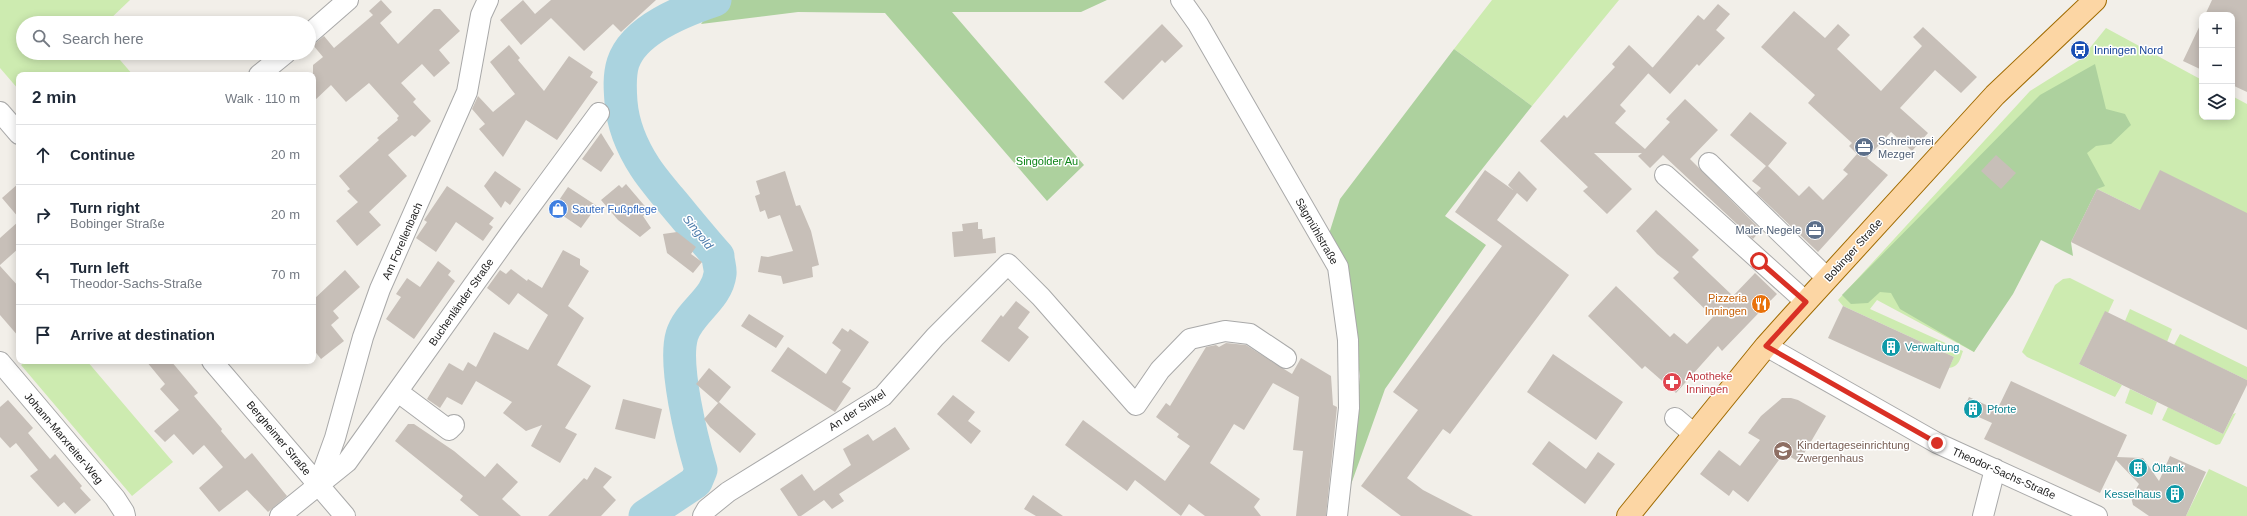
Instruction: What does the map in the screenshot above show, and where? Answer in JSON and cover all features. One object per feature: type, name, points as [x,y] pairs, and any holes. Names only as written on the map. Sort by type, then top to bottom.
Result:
[{"type":"main road","name":"Bobinger Straße","points":[[1628,516],[1766,346],[1827,278],[1995,95],[2095,0]]},
{"type":"street","points":[[316,28],[348,0]]},
{"type":"street","name":"Am Forellenbach","points":[[318,484],[335,438],[363,337],[378,296],[468,92],[482,15],[488,0]]},
{"type":"street","name":"Sägmühlstraße","points":[[1180,0],[1198,24],[1338,267],[1348,340],[1349,408],[1337,516]]},
{"type":"street","points":[[263,72],[277,60]]},
{"type":"street","points":[[0,112],[16,131]]},
{"type":"street","name":"Buchenländer Straße","points":[[280,516],[347,462],[599,113]]},
{"type":"street","points":[[1709,163],[1827,278]]},
{"type":"street","points":[[1665,175],[1806,302]]},
{"type":"street","name":"An der Sinkel","points":[[703,516],[707,509],[728,492],[883,396],[935,337],[1008,264],[1046,302],[1136,405],[1160,370],[1190,339],[1225,331],[1250,334],[1286,358]]},
{"type":"street","name":"Theodor-Sachs-Straße","points":[[1766,346],[1905,426],[2097,516]]},
{"type":"street","name":"Johann-Marxreiter-Weg","points":[[0,362],[115,498],[125,516]]},
{"type":"street","name":"Bergheimer Straße","points":[[215,364],[345,516]]},
{"type":"street","points":[[398,392],[449,430],[454,425]]},
{"type":"street","points":[[1675,418],[1694,434]]},
{"type":"street","points":[[1983,516],[1995,469]]},
{"type":"green space","points":[[0,0],[130,0],[113,16],[16,16],[16,60],[120,60],[130,72],[16,72],[16,87],[0,68]]},
{"type":"green space","name":"Singolder Au","points":[[720,0],[1107,0],[1081,12],[952,12],[1084,165],[1047,201],[885,13],[798,12],[701,24]]},
{"type":"green space","points":[[1492,0],[1619,0],[1532,106],[1454,49]]},
{"type":"green space","points":[[2106,28],[2199,78],[2199,120],[2235,120],[2235,98],[2247,104],[2247,213],[2140,210],[2097,189],[2071,242],[2039,232],[1974,352],[1877,300],[1870,309],[1963,351],[1959,362],[1955,366],[1949,368],[1954,357],[1843,306],[1838,300],[2030,91],[2081,59]]},
{"type":"green space","points":[[1454,49],[1532,106],[1445,216],[1486,245],[1385,389],[1348,493],[1360,376],[1344,271],[1328,237],[1340,199]]},
{"type":"green space","points":[[2095,64],[2106,109],[2125,114],[2131,125],[2111,144],[2096,146],[2087,153],[2105,186],[2097,189],[2071,242],[2073,256],[2041,240],[2013,294],[1974,352],[1900,309],[1891,293],[1880,292],[1868,303],[1851,304],[1842,295],[2040,95]]},
{"type":"green space","points":[[2070,278],[2114,300],[2108,313],[2105,312],[2079,364],[2122,385],[2115,397],[2027,357],[2022,352],[2055,285],[2063,279]]},
{"type":"green space","points":[[2130,309],[2172,329],[2167,342],[2125,321]]},
{"type":"green space","points":[[2180,334],[2247,367],[2247,380],[2174,345]]},
{"type":"green space","points":[[90,364],[173,462],[132,496],[21,365]]},
{"type":"green space","points":[[2130,389],[2157,402],[2152,415],[2125,403]]},
{"type":"green space","points":[[2168,407],[2223,434],[2233,414],[2236,413],[2220,444],[2216,445],[2162,420]]},
{"type":"green space","points":[[2209,469],[2247,487],[2247,516],[2186,516]]},
{"type":"building","points":[[381,0],[392,12],[380,23],[398,44],[434,9],[440,9],[460,31],[439,50],[450,63],[434,77],[422,64],[401,83],[416,99],[413,102],[431,121],[415,137],[412,135],[388,155],[407,176],[369,212],[381,225],[357,246],[336,221],[358,202],[347,191],[350,189],[339,176],[379,140],[377,138],[398,120],[397,118],[399,116],[369,83],[346,102],[331,85],[316,99],[316,72],[313,72],[313,65],[323,57],[316,49],[316,43],[324,36],[334,48],[373,15],[369,11]]},
{"type":"building","points":[[523,0],[535,14],[551,0],[656,0],[621,32],[613,24],[584,51],[551,18],[521,45],[500,20]]},
{"type":"building","points":[[2212,0],[2247,0],[2247,92],[2235,86],[2235,12],[2206,12]]},
{"type":"building","points":[[1718,4],[1730,14],[1716,30],[1725,38],[1699,66],[1697,64],[1670,94],[1648,73],[1698,15],[1704,20]]},
{"type":"building","points":[[1794,11],[1825,38],[1838,24],[1850,35],[1837,49],[1881,91],[1922,46],[1913,37],[1923,27],[1977,77],[1961,93],[1935,70],[1900,108],[1928,133],[1912,151],[1891,132],[1867,158],[1888,175],[1818,252],[1756,193],[1761,188],[1752,181],[1766,166],[1730,135],[1750,112],[1787,143],[1768,166],[1799,196],[1809,186],[1823,200],[1848,174],[1843,170],[1857,154],[1849,146],[1852,143],[1808,103],[1815,95],[1761,47]]},
{"type":"building","points":[[1162,24],[1183,46],[1165,63],[1162,60],[1123,100],[1104,82]]},
{"type":"building","points":[[2199,27],[2199,69],[2183,61]]},
{"type":"building","points":[[509,45],[520,58],[518,60],[544,91],[569,56],[593,72],[590,77],[598,82],[557,140],[526,120],[503,157],[479,129],[485,124],[472,109],[478,96],[493,112],[515,94],[490,62]]},
{"type":"building","points":[[1629,45],[1653,68],[1620,105],[1626,111],[1615,123],[1645,149],[1670,122],[1666,119],[1685,99],[1718,130],[1690,159],[1761,230],[1753,239],[1663,155],[1650,168],[1638,156],[1642,153],[1594,153],[1632,189],[1607,214],[1583,191],[1588,187],[1540,141],[1564,115],[1567,118],[1615,67],[1612,64]]},
{"type":"building","points":[[601,133],[614,154],[601,172],[582,159]]},
{"type":"building","points":[[1996,155],[2016,173],[2001,189],[1981,171]]},
{"type":"building","points":[[1485,170],[1513,190],[1508,185],[1519,171],[1537,189],[1527,202],[1517,193],[1497,220],[1569,275],[1450,434],[1443,429],[1407,478],[1423,490],[1473,516],[1401,516],[1361,486],[1418,410],[1393,392],[1502,246],[1455,212]]},
{"type":"building","points":[[2160,170],[2247,213],[2247,330],[2071,242],[2097,189],[2140,210]]},
{"type":"building","points":[[495,171],[521,189],[510,205],[505,201],[501,208],[484,186]]},
{"type":"building","points":[[785,171],[796,206],[800,205],[811,231],[819,265],[812,267],[813,277],[783,284],[781,276],[758,272],[761,256],[768,257],[793,251],[780,215],[768,219],[765,210],[760,212],[755,196],[760,194],[756,181]]},
{"type":"building","points":[[626,184],[649,211],[643,216],[651,228],[640,237],[618,220],[601,200],[619,185],[622,188]]},
{"type":"building","points":[[16,186],[16,214],[2,198]]},
{"type":"building","points":[[447,186],[494,218],[489,224],[493,227],[483,241],[456,222],[436,252],[416,238],[427,222],[424,220]]},
{"type":"building","points":[[568,187],[597,206],[581,228],[553,209]]},
{"type":"building","points":[[1656,210],[1699,250],[1692,257],[1733,296],[1755,273],[1777,294],[1722,351],[1718,346],[1676,393],[1645,366],[1642,369],[1588,316],[1616,286],[1670,337],[1674,333],[1687,344],[1713,317],[1673,278],[1679,272],[1657,254],[1636,231]]},
{"type":"building","points":[[978,222],[978,229],[982,229],[983,239],[995,237],[996,253],[954,257],[952,232],[963,231],[962,224]]},
{"type":"building","points":[[16,224],[16,251],[0,265],[0,238]]},
{"type":"building","points":[[677,232],[696,247],[691,254],[702,262],[693,273],[667,253],[663,234]]},
{"type":"building","points":[[563,250],[580,259],[580,265],[589,271],[568,306],[584,318],[557,365],[591,386],[565,428],[577,434],[560,463],[531,446],[542,425],[526,431],[503,413],[512,402],[476,381],[462,405],[447,397],[440,408],[427,399],[449,363],[463,371],[468,362],[476,367],[494,332],[528,350],[548,315],[518,293],[509,305],[487,288],[500,270],[506,274],[511,269],[527,281],[528,279],[542,288]]},
{"type":"building","points":[[438,261],[451,271],[448,275],[455,281],[414,339],[386,319],[401,297],[396,294],[407,278],[420,287]]},
{"type":"building","points":[[0,266],[16,284],[16,334],[0,315]]},
{"type":"building","points":[[345,270],[360,287],[333,311],[339,318],[331,325],[344,341],[321,359],[316,353],[316,297]]},
{"type":"building","points":[[1016,301],[1030,312],[1018,328],[1029,337],[1009,362],[981,341],[1001,315],[1003,317]]},
{"type":"building","name":"Verwaltung","points":[[1843,306],[1954,357],[1940,389],[1828,338]]},
{"type":"building","points":[[2105,311],[2247,380],[2247,385],[2223,434],[2079,364]]},
{"type":"building","points":[[749,314],[784,336],[776,348],[741,326]]},
{"type":"building","points":[[842,328],[848,332],[850,329],[869,342],[842,382],[851,388],[835,412],[771,371],[788,347],[826,374],[841,350],[832,343]]},
{"type":"building","points":[[1226,343],[1246,345],[1292,374],[1301,358],[1331,376],[1333,405],[1337,407],[1326,516],[1296,516],[1303,451],[1293,450],[1299,397],[1273,383],[1244,430],[1234,424],[1210,463],[1260,499],[1254,507],[1261,516],[1205,516],[1189,504],[1181,516],[1135,480],[1127,491],[1065,445],[1083,420],[1165,481],[1190,446],[1177,437],[1179,434],[1156,417],[1166,403],[1170,406],[1206,347],[1216,345],[1219,347]]},
{"type":"building","points":[[1553,354],[1623,402],[1596,440],[1527,392]]},
{"type":"building","points":[[148,364],[174,364],[198,393],[194,396],[245,459],[252,453],[287,496],[268,512],[247,490],[219,512],[199,488],[223,467],[204,445],[193,455],[174,434],[165,442],[154,431],[179,410],[160,389],[165,384]]},
{"type":"building","points":[[709,368],[731,387],[718,403],[696,384]]},
{"type":"building","points":[[2011,381],[2127,435],[2117,457],[2143,458],[2159,481],[2170,456],[2206,472],[2186,516],[2149,516],[2133,505],[2131,497],[2139,484],[2116,460],[2100,493],[1984,439],[1992,423],[1963,410],[1969,397],[1997,410]]},
{"type":"building","points":[[953,395],[975,412],[968,421],[981,431],[971,444],[937,414]]},
{"type":"building","points":[[1782,398],[1798,400],[1826,416],[1799,462],[1784,453],[1748,502],[1733,490],[1729,496],[1700,474],[1719,450],[1740,466],[1760,440],[1748,433],[1761,416]]},
{"type":"building","points":[[623,399],[662,409],[655,439],[615,429]]},
{"type":"building","points":[[8,400],[33,428],[28,433],[50,459],[55,454],[82,486],[80,488],[91,500],[75,514],[64,502],[58,507],[30,476],[38,470],[16,443],[10,448],[0,437],[0,407]]},
{"type":"building","points":[[719,402],[756,434],[740,453],[710,427],[704,419]]},
{"type":"building","points":[[408,424],[414,424],[454,451],[485,477],[497,463],[518,482],[502,499],[521,516],[479,516],[460,500],[463,496],[395,441]]},
{"type":"building","points":[[895,427],[910,449],[839,494],[844,501],[832,509],[824,500],[801,516],[798,516],[780,489],[802,474],[814,491],[851,465],[843,449],[868,434],[873,441]]},
{"type":"building","points":[[1549,441],[1586,469],[1598,452],[1615,464],[1585,504],[1532,464]]},
{"type":"building","points":[[595,467],[612,477],[603,487],[616,500],[601,516],[548,516],[584,478],[587,480]]},
{"type":"building","points":[[1033,495],[1063,516],[1036,516],[1024,509]]},
{"type":"waterway","name":"Singold","points":[[645,516],[696,482],[701,470],[685,402],[680,365],[680,348],[682,335],[690,319],[714,291],[718,283],[720,270],[718,256],[654,179],[636,152],[626,128],[622,111],[620,87],[621,73],[623,63],[629,51],[638,40],[649,31],[676,15],[715,0]]},
{"type":"place","name":"Inningen Nord","points":[[2080,50]]},
{"type":"place","name":"Schreinerei Mezger","points":[[1864,147]]},
{"type":"place","name":"Sauter Fußpflege","points":[[558,209]]},
{"type":"place","name":"Maler Negele","points":[[1815,230]]},
{"type":"place","name":"Pizzeria Inningen","points":[[1761,304]]},
{"type":"place","name":"Verwaltung","points":[[1891,347]]},
{"type":"place","name":"Apotheke Inningen","points":[[1672,382]]},
{"type":"place","name":"Pforte","points":[[1973,409]]},
{"type":"place","name":"Kindertageseinrichtung Zwergenhaus","points":[[1783,451]]},
{"type":"place","name":"Öltank","points":[[2138,468]]},
{"type":"place","name":"Kesselhaus","points":[[2175,494]]},
{"type":"route","points":[[1759,261],[1806,302],[1766,346],[1937,443]]}]
